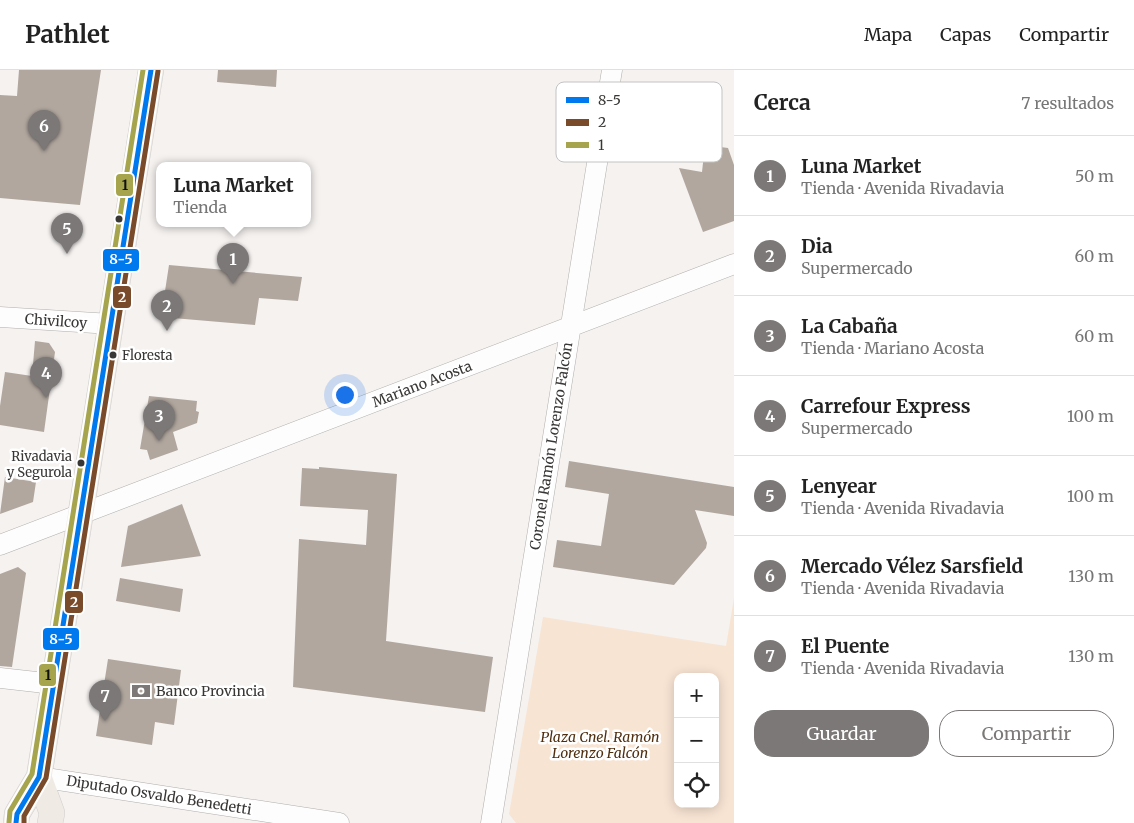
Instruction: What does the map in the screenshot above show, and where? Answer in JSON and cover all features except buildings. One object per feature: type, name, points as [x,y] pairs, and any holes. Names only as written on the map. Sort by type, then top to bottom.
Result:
[{"type":"main road","points":[[16,823],[18,814],[39,777],[151,70]]},
{"type":"main road","points":[[39,777],[52,813],[50,823]]},
{"type":"street","name":"Coronel Ramón Lorenzo Falcón","points":[[491,823],[597,162]]},
{"type":"street","name":"Mariano Acosta","points":[[0,545],[734,264]]},
{"type":"street","name":"Chivilcoy","points":[[0,317],[111,324]]},
{"type":"street","points":[[0,678],[54,684]]},
{"type":"street","name":"Diputado Osvaldo Benedetti","points":[[39,777],[339,823]]},
{"type":"green space","name":"Plaza Cnel. Ramón Lorenzo Falcón","points":[[734,598],[734,823],[516,823],[509,814],[543,617],[726,646]]},
{"type":"transit line","name":"1","points":[[9,822],[10,811],[32,774],[143,70]]},
{"type":"transit line","name":"8-5","points":[[16,823],[17,814],[39,777],[151,70]]},
{"type":"transit line","name":"2","points":[[24,823],[24,816],[46,778],[158,71]]},
{"type":"place","name":"Mercado Vélez Sarsfield","points":[[44,151]]},
{"type":"place","name":"Lenyear","points":[[67,254]]},
{"type":"place","name":"Luna Market","points":[[233,284]]},
{"type":"place","name":"Dia","points":[[167,331]]},
{"type":"place","name":"Floresta","points":[[113,355]]},
{"type":"place","name":"Carrefour Express","points":[[46,398]]},
{"type":"place","name":"La Cabaña","points":[[159,441]]},
{"type":"place","name":"Rivadavia y Segurola","points":[[81,463]]},
{"type":"place","name":"Banco Provincia","points":[[141,691]]},
{"type":"place","name":"El Puente","points":[[105,721]]}]
